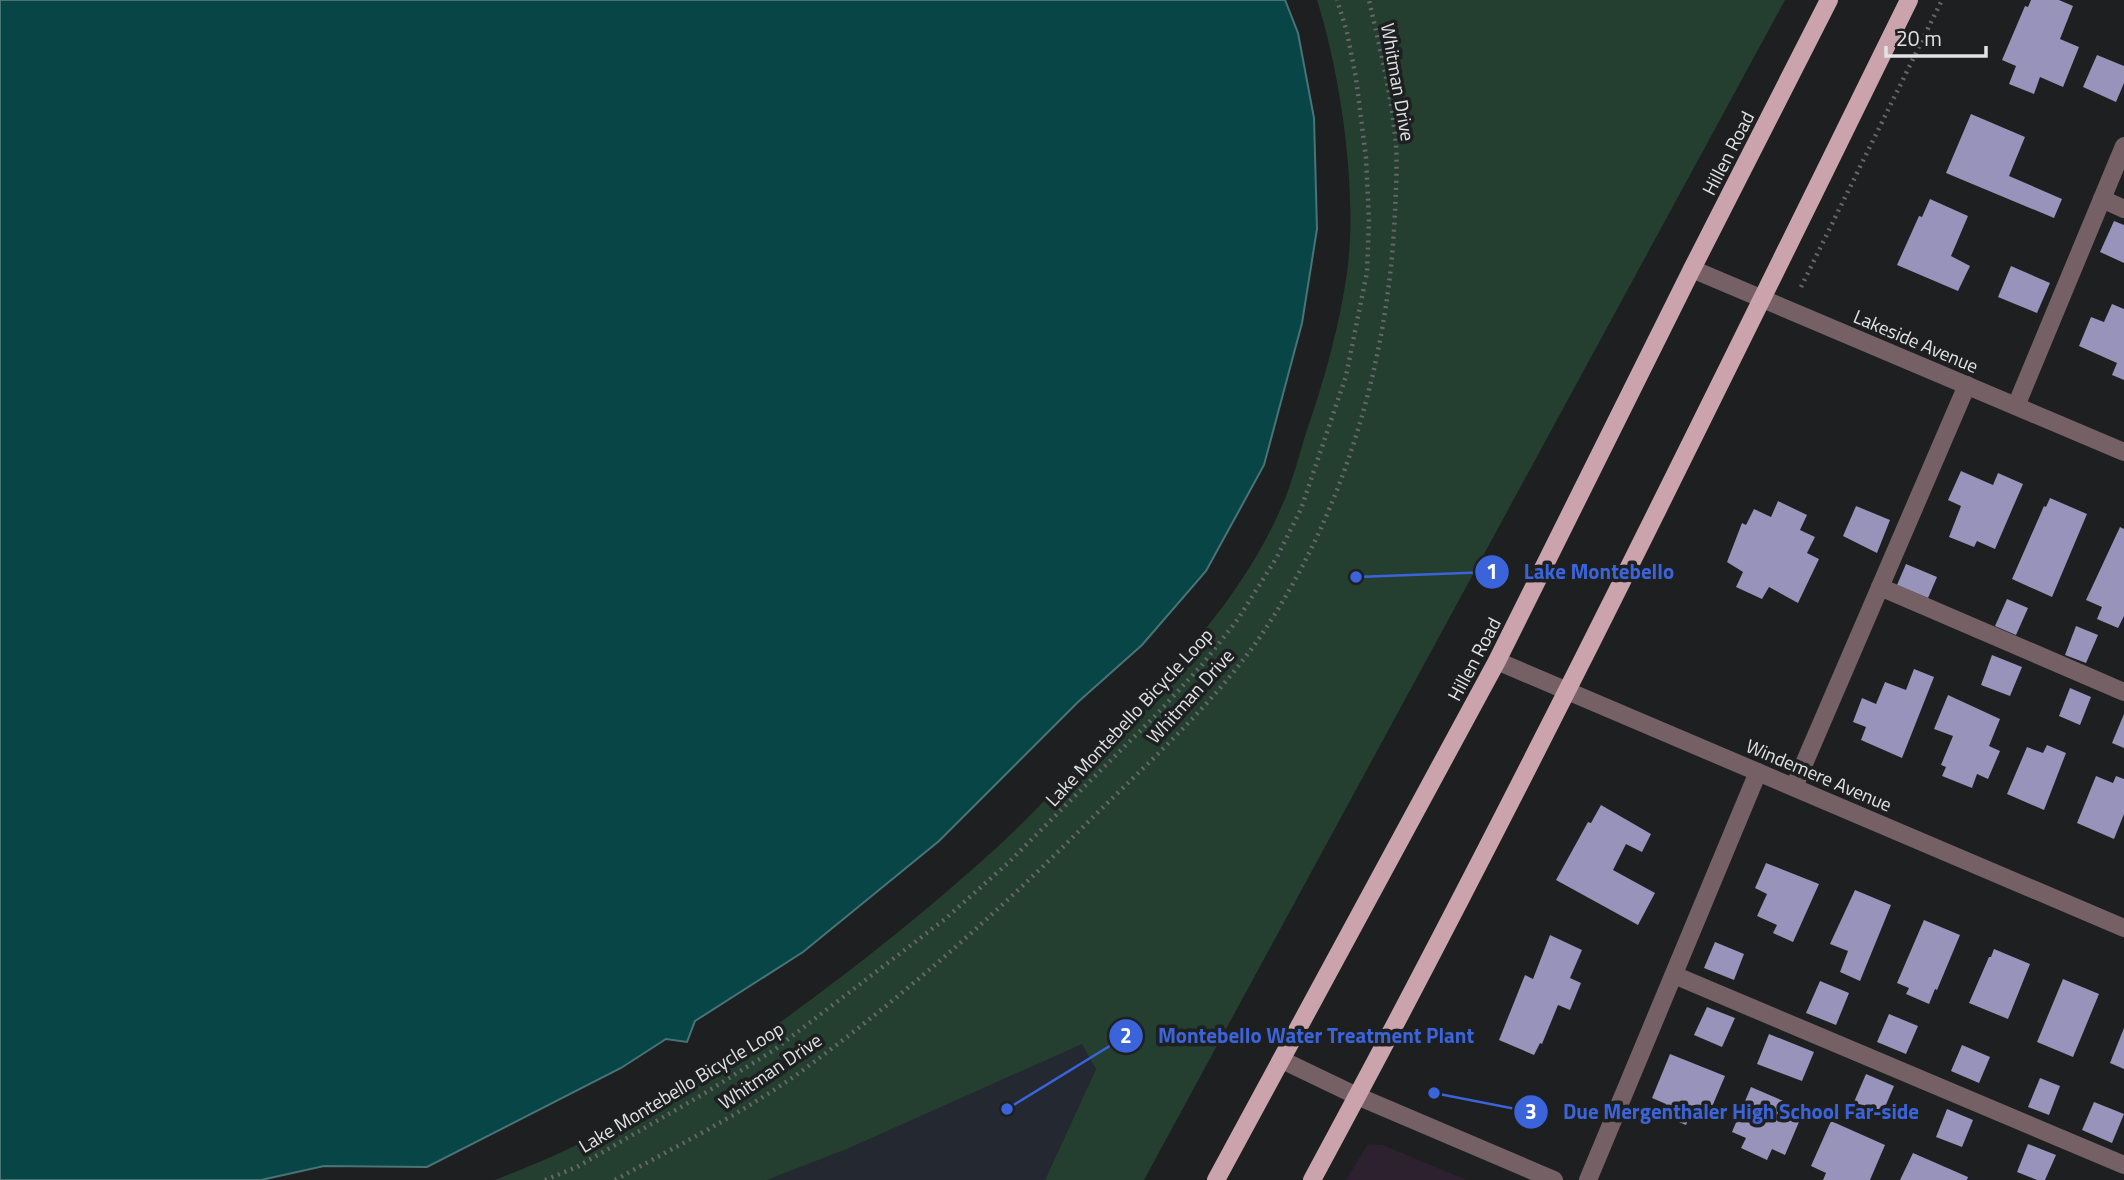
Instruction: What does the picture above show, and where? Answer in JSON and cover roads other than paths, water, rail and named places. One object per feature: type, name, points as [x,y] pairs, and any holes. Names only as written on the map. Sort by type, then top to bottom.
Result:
[{"type":"main road","name":"Hillen Road","points":[[1216,1180],[1497,661],[1829,0]]},
{"type":"main road","points":[[1312,1180],[1567,691],[1909,0]]},
{"type":"street","points":[[2016,406],[2124,146]]},
{"type":"street","points":[[2102,199],[2124,209]]},
{"type":"street","name":"Lakeside Avenue","points":[[1692,269],[2124,452]]},
{"type":"street","points":[[1794,787],[1966,385]]},
{"type":"street","points":[[1880,587],[2124,692]]},
{"type":"street","name":"Windemere Avenue","points":[[1497,661],[2124,928]]},
{"type":"street","points":[[1588,1180],[1758,772]]},
{"type":"street","points":[[1674,975],[2124,1165]]},
{"type":"street","points":[[1282,1060],[1357,1096],[1555,1180]]},
{"type":"water","points":[[0,0],[1285,0],[1298,33],[1314,118],[1317,229],[1302,323],[1264,465],[1206,571],[1142,645],[1078,702],[939,841],[803,952],[695,1021],[687,1042],[666,1039],[621,1068],[427,1167],[324,1166],[261,1180],[0,1180]]},
{"type":"place","name":"Lake Montebello","points":[[1356,577]]},
{"type":"place","name":"Due Mergenthaler High School Far-side","points":[[1434,1093]]},
{"type":"place","name":"Montebello Water Treatment Plant","points":[[1007,1109]]}]
